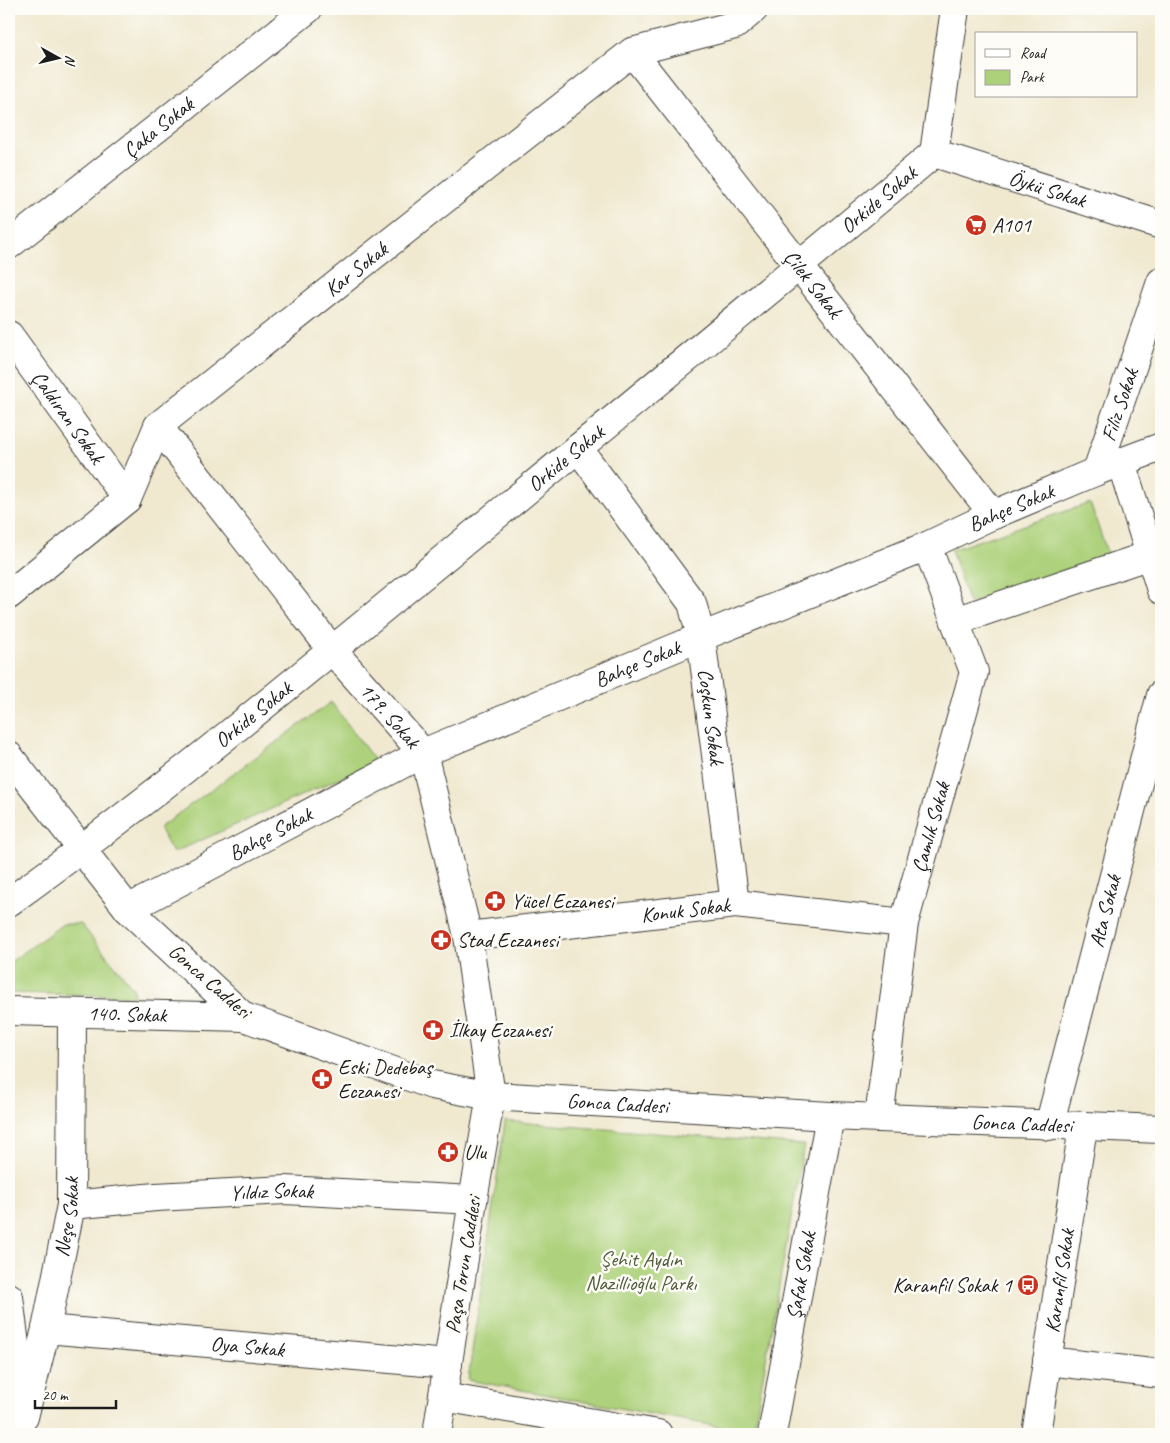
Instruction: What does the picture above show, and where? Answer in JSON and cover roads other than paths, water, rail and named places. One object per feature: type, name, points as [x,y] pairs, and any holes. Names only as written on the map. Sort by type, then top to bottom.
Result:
[{"type":"street","name":"Çaka Sokak","points":[[9,245],[308,9]]},
{"type":"street","name":"Orkide Sokak","points":[[9,902],[82,850],[332,650],[800,266],[934,153],[955,9]]},
{"type":"street","name":"Kar Sokak","points":[[9,595],[127,499],[158,426],[632,52],[737,14]]},
{"type":"street","name":"Çilek Sokak","points":[[632,52],[994,515]]},
{"type":"street","name":"Öykü Sokak","points":[[934,153],[1161,225]]},
{"type":"street","name":"Filiz Sokak","points":[[1109,467],[1161,282]]},
{"type":"street","name":"Çaldıran Sokak","points":[[9,335],[127,499]]},
{"type":"street","name":"179. Sokak","points":[[158,426],[332,650],[423,753],[468,936],[491,1096]]},
{"type":"street","name":"Bahçe Sokak","points":[[128,909],[423,753],[701,637],[927,546],[994,515],[1161,447]]},
{"type":"street","name":"Coşkun Sokak","points":[[578,448],[692,603],[701,637],[735,904]]},
{"type":"street","points":[[1109,467],[1150,555],[1161,590]]},
{"type":"street","name":"Çamlık Sokak","points":[[879,1118],[904,923],[974,672],[927,546]]},
{"type":"street","points":[[955,621],[1150,555]]},
{"type":"street","name":"Ata Sokak","points":[[1049,1126],[1161,695]]},
{"type":"street","name":"Gonca Caddesi","points":[[9,756],[128,909],[244,1017],[432,1086],[491,1096],[830,1116],[1161,1130]]},
{"type":"street","name":"Konuk Sokak","points":[[468,936],[735,904],[904,923]]},
{"type":"street","name":"140. Sokak","points":[[9,1011],[244,1017]]},
{"type":"street","name":"Neşe Sokak","points":[[17,1424],[46,1329],[71,1205],[72,1013]]},
{"type":"street","name":"Paşa Torun Caddesi","points":[[436,1434],[491,1096]]},
{"type":"street","name":"Şafak Sokak","points":[[772,1434],[830,1116]]},
{"type":"street","name":"Karanfil Sokak","points":[[1036,1434],[1083,1127]]},
{"type":"street","name":"Yıldız Sokak","points":[[71,1205],[156,1197],[285,1190],[473,1200]]},
{"type":"street","points":[[9,1297],[17,1424]]},
{"type":"street","name":"Oya Sokak","points":[[46,1329],[448,1364]]},
{"type":"street","points":[[1047,1360],[1161,1374]]},
{"type":"street","points":[[443,1397],[658,1434]]},
{"type":"place","name":"A101","points":[[976,225]]},
{"type":"place","name":"Yücel Eczanesi","points":[[495,901]]},
{"type":"place","name":"Stad Eczanesi","points":[[441,940]]},
{"type":"place","name":"İlkay Eczanesi","points":[[433,1030]]},
{"type":"place","name":"Eski Dedebaş Eczanesi","points":[[322,1079]]},
{"type":"place","name":"Ulu","points":[[448,1152]]},
{"type":"place","name":"Karanfil Sokak 1","points":[[1028,1285]]},
{"type":"park label","name":"Şehit Aydın Nazillioğlu Parkı","points":[[641,1271]]}]
